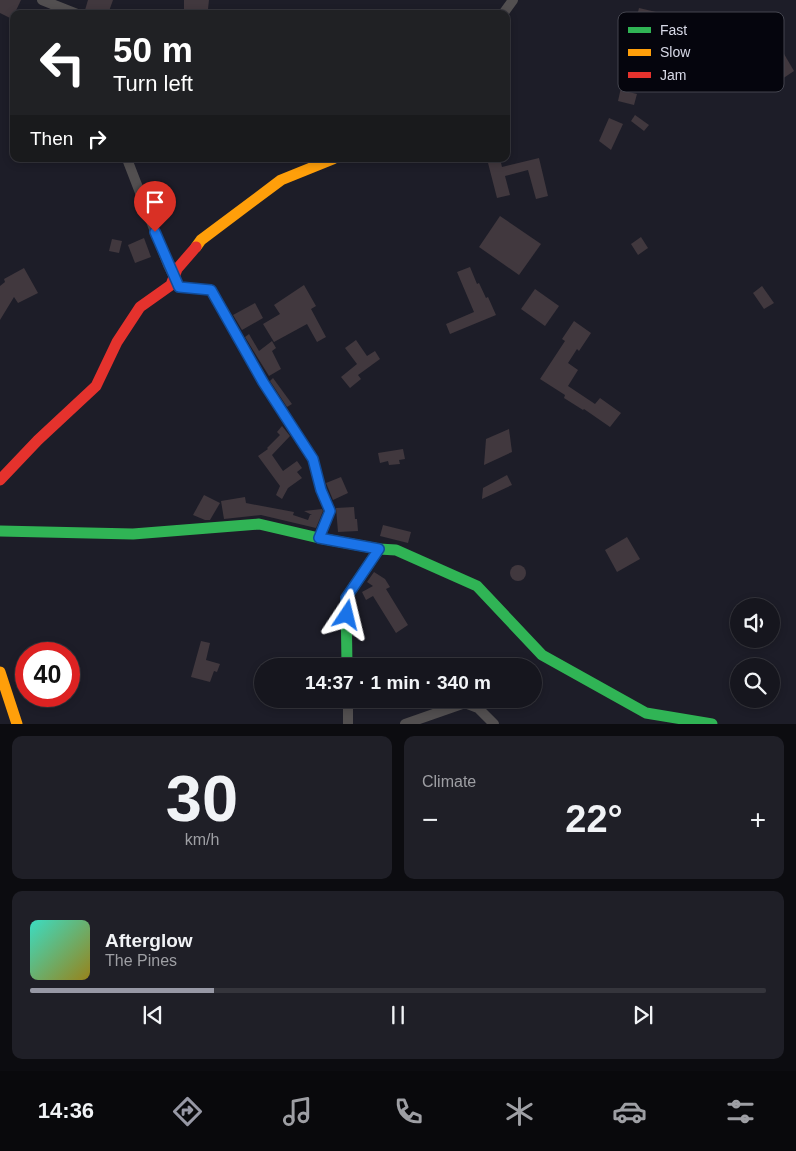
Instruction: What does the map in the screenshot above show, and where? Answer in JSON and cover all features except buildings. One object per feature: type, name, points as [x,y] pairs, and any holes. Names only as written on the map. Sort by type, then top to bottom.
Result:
[{"type":"street","points":[[42,0],[67,10]]},
{"type":"street","points":[[128,162],[179,287],[211,290],[263,382],[313,459],[321,490],[330,511],[319,538]]},
{"type":"street","points":[[0,480],[38,440],[96,386],[118,342],[140,307],[170,285],[177,269],[201,240],[281,180],[326,162]]},
{"type":"street","points":[[0,531],[134,534],[259,524],[319,538],[379,549],[396,550],[477,586],[542,655],[646,713],[712,724]]},
{"type":"street","points":[[347,658],[346,598],[379,549]]},
{"type":"street","points":[[0,672],[17,724]]},
{"type":"street","points":[[405,724],[464,704],[478,708],[494,724]]},
{"type":"street","points":[[348,708],[348,724]]},
{"type":"traffic: fast","points":[[0,531],[133,534],[259,524],[379,549]]},
{"type":"traffic: fast","points":[[347,658],[346,598],[379,549],[396,550],[477,586],[542,655],[646,713],[712,724]]},
{"type":"traffic: slow","points":[[196,247],[201,240],[281,180],[326,162]]},
{"type":"traffic: slow","points":[[0,672],[17,724]]},
{"type":"traffic: jam","points":[[0,480],[38,440],[96,386],[117,342],[140,307],[171,285],[177,269],[196,247]]},
{"type":"route","points":[[155,232],[179,287],[211,290],[263,382],[313,459],[321,490],[330,511],[319,538],[356,543],[379,549],[346,598],[347,615]]}]
